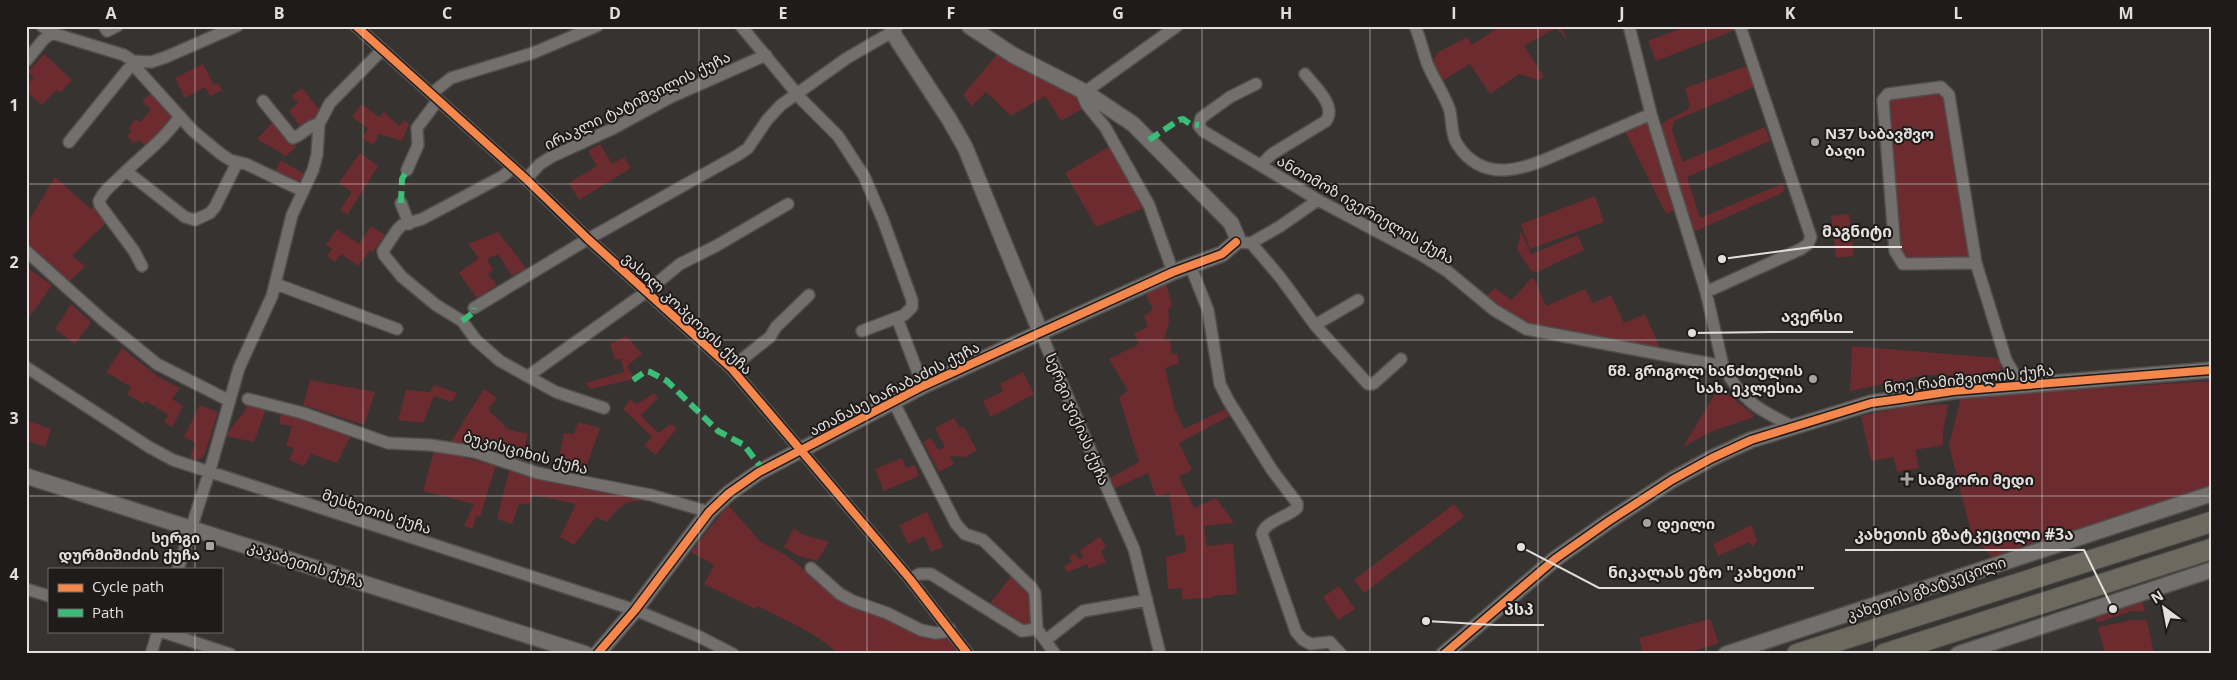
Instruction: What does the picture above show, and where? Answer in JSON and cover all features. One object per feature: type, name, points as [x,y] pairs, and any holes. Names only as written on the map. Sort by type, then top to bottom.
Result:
[{"type":"highway","name":"კახეთის გზატკეცილი","points":[[1797,654],[2211,522]]},
{"type":"highway","points":[[1884,654],[2211,549]]},
{"type":"street","points":[[104,26],[107,30],[118,26]]},
{"type":"street","points":[[69,142],[134,63],[152,62],[166,57],[237,26]]},
{"type":"street","name":"ვასილ კოპცოვის ქუჩა","points":[[356,26],[526,179],[588,239],[731,368],[910,579],[968,654]]},
{"type":"street","points":[[407,170],[418,146],[417,128],[434,97],[451,78],[533,53],[597,26]]},
{"type":"street","points":[[741,26],[798,93],[838,136],[868,185],[912,300],[910,311],[862,331]]},
{"type":"street","points":[[969,26],[1013,55],[1085,92],[1133,124],[1231,223],[1237,237],[1280,277],[1316,325],[1368,384],[1374,384],[1402,359]]},
{"type":"street","points":[[1173,272],[1149,205],[1105,127],[1084,100],[1085,92],[1177,26]]},
{"type":"street","points":[[1415,26],[1427,64],[1449,107],[1452,133],[1456,144],[1468,158],[1483,167],[1493,170],[1524,169],[1651,114]]},
{"type":"street","points":[[1629,26],[1651,114],[1706,292],[1723,366],[1734,386],[1744,397],[1766,413],[1794,426]]},
{"type":"street","points":[[1706,292],[1801,249],[1808,244],[1811,237],[1740,26]]},
{"type":"street","points":[[474,308],[588,239],[738,155],[748,148],[773,113],[847,58],[893,29]]},
{"type":"street","name":"სერგი ჯიქიას ქუჩა","points":[[893,29],[965,147],[1040,331],[1134,549],[1160,654]]},
{"type":"street","points":[[26,61],[47,30],[124,54],[193,131],[230,160],[246,164],[303,192]]},
{"type":"street","points":[[178,568],[209,473],[238,368],[276,284],[288,227],[317,155],[319,124],[330,103],[382,50]]},
{"type":"street","name":"ირაკლი ტატიშვილის ქუჩა","points":[[526,179],[540,164],[551,157],[612,129],[671,97],[766,55]]},
{"type":"street","points":[[1261,165],[1272,154],[1326,121],[1330,116],[1330,108],[1305,74]]},
{"type":"street","name":"ანთიმოზ ივერიელის ქუჩა","points":[[1256,84],[1230,97],[1201,118],[1199,124],[1203,131],[1318,200],[1423,256],[1494,310],[1526,329],[1723,366]]},
{"type":"street","points":[[1976,263],[1903,264],[1898,258],[1883,100],[1888,94],[1941,87],[1949,95],[1976,263],[2006,360],[2021,386]]},
{"type":"street","points":[[262,101],[293,138],[299,136],[312,125],[319,124]]},
{"type":"street","points":[[142,266],[134,251],[99,201],[126,171],[173,127],[180,116]]},
{"type":"street","points":[[126,171],[185,217],[195,220],[215,207],[237,163]]},
{"type":"street","points":[[513,168],[503,176],[422,220],[397,230],[383,251],[386,258],[402,277],[436,305],[462,321],[483,347],[500,361],[556,392],[604,408]]},
{"type":"street","name":"ათანასე ხარაბაძის ქუჩა","points":[[597,654],[635,610],[709,512],[729,493],[759,472],[923,386],[1040,331],[1173,272],[1222,254],[1279,227],[1318,200]]},
{"type":"street","points":[[401,203],[409,224]]},
{"type":"street","points":[[528,376],[646,292],[680,264],[716,246],[788,204]]},
{"type":"street","points":[[26,251],[104,321],[157,364],[228,400]]},
{"type":"street","points":[[1190,265],[1208,310],[1220,384],[1267,462],[1297,504],[1298,508],[1268,525],[1263,529],[1262,534],[1288,604],[1292,623],[1303,640],[1311,644],[1330,642],[1341,654]]},
{"type":"street","points":[[276,284],[397,329]]},
{"type":"street","points":[[731,368],[770,337],[776,327],[809,295]]},
{"type":"street","points":[[1316,325],[1358,300]]},
{"type":"street","points":[[897,318],[923,386]]},
{"type":"street","name":"მესხეთის ქუჩა","points":[[26,368],[149,447],[173,460],[635,610],[700,637],[733,654]]},
{"type":"street","name":"ნოე რამიშვილის ქუჩა","points":[[1444,654],[1555,560],[1615,517],[1672,480],[1712,458],[1751,440],[1871,403],[1953,391],[2211,370]]},
{"type":"street","name":"ბუკისციხის ქუჩა","points":[[248,399],[303,413],[388,443],[430,445],[475,452],[538,473],[650,495],[709,512]]},
{"type":"street","points":[[893,401],[944,505],[956,524],[965,534],[983,540],[1032,588],[1035,593],[1036,629],[1056,654]]},
{"type":"street","name":"კაკაბეთის ქუჩა","points":[[26,476],[586,654]]},
{"type":"street","name":"კახეთის გზატკეცილი","points":[[1726,654],[2211,494]]},
{"type":"street","points":[[811,568],[840,594],[853,601],[887,613],[921,630],[935,633],[950,629]]},
{"type":"street","points":[[1958,654],[2211,570]]},
{"type":"street","points":[[910,579],[919,574],[931,574],[1022,631],[1036,629]]},
{"type":"street","points":[[26,589],[48,596]]},
{"type":"street","points":[[1046,640],[1083,611],[1147,600]]},
{"type":"street","points":[[151,654],[159,632]]},
{"type":"street","points":[[162,632],[230,654]]},
{"type":"shaded area","points":[[1500,26],[1561,26],[1567,39],[1556,28],[1524,46],[1544,77],[1539,80],[1519,74],[1490,94],[1470,64],[1442,81],[1433,61],[1437,53],[1467,37],[1472,45]]},
{"type":"shaded area","points":[[1688,26],[1746,26],[1656,61],[1648,41]]},
{"type":"shaded area","points":[[999,52],[1078,97],[1085,107],[1061,121],[1045,96],[1011,116],[986,92],[972,106],[963,95]]},
{"type":"shaded area","points":[[44,54],[72,80],[61,92],[56,90],[42,105],[26,91],[26,86],[34,77],[28,72]]},
{"type":"shaded area","points":[[203,64],[214,85],[218,83],[222,90],[210,96],[205,87],[185,98],[175,78]]},
{"type":"shaded area","points":[[1747,66],[1756,86],[1674,121],[1672,129],[1682,162],[1765,127],[1770,141],[1687,177],[1700,218],[1777,186],[1783,184],[1785,189],[1780,194],[1693,232],[1659,127],[1690,107],[1685,88]]},
{"type":"shaded area","points":[[302,88],[319,109],[315,121],[301,128],[289,111],[298,103],[291,96]]},
{"type":"shaded area","points":[[152,92],[173,115],[173,118],[147,148],[139,140],[134,143],[127,136],[131,131],[129,128],[135,119],[140,122],[151,110],[142,101]]},
{"type":"shaded area","points":[[1944,92],[1973,258],[1904,259],[1900,252],[1888,101],[1890,98]]},
{"type":"shaded area","points":[[362,104],[379,117],[384,112],[399,126],[405,120],[409,124],[402,141],[379,134],[373,145],[362,138],[368,128],[352,117]]},
{"type":"shaded area","points":[[1644,121],[1650,122],[1675,210],[1666,214],[1624,129]]},
{"type":"shaded area","points":[[272,123],[296,147],[286,156],[257,139]]},
{"type":"shaded area","points":[[600,144],[612,164],[624,157],[631,168],[579,200],[569,183],[597,166],[588,151]]},
{"type":"shaded area","points":[[1112,145],[1146,207],[1096,227],[1065,173]]},
{"type":"shaded area","points":[[360,153],[378,166],[348,214],[340,210],[352,192],[339,183]]},
{"type":"shaded area","points":[[281,160],[306,175],[296,183],[273,175]]},
{"type":"shaded area","points":[[55,177],[91,209],[96,205],[108,221],[72,256],[85,266],[69,282],[26,246],[26,221],[28,222]]},
{"type":"shaded area","points":[[1595,196],[1604,222],[1530,249],[1521,224]]},
{"type":"shaded area","points":[[1849,214],[1854,256],[1836,258],[1831,216]]},
{"type":"shaded area","points":[[371,226],[385,235],[373,252],[370,250],[358,266],[341,254],[335,262],[327,256],[332,249],[326,245],[337,229],[359,244]]},
{"type":"shaded area","points":[[1521,231],[1531,254],[1578,235],[1584,250],[1537,272],[1531,271],[1517,249]]},
{"type":"shaded area","points":[[498,232],[526,268],[512,276],[498,254],[487,259],[493,270],[488,274],[497,285],[477,298],[459,273],[479,258],[468,244]]},
{"type":"shaded area","points":[[26,267],[52,285],[28,319],[26,318]]},
{"type":"shaded area","points":[[1531,278],[1535,280],[1546,306],[1585,289],[1593,303],[1611,295],[1624,323],[1645,314],[1661,350],[1529,326],[1483,299],[1495,288],[1512,300]]},
{"type":"shaded area","points":[[1166,283],[1172,306],[1168,309],[1169,322],[1164,340],[1170,340],[1172,355],[1177,353],[1179,363],[1165,368],[1175,410],[1184,429],[1229,407],[1233,414],[1179,443],[1192,470],[1179,477],[1194,508],[1216,498],[1234,523],[1204,526],[1207,549],[1207,546],[1233,543],[1237,594],[1212,596],[1212,598],[1182,599],[1182,588],[1168,589],[1166,557],[1186,552],[1184,535],[1176,536],[1169,493],[1156,497],[1148,473],[1113,489],[1108,479],[1139,462],[1119,397],[1128,391],[1109,359],[1139,344],[1134,333],[1148,327],[1144,316],[1153,310],[1145,293]]},
{"type":"shaded area","points":[[71,304],[91,322],[75,344],[55,329]]},
{"type":"shaded area","points":[[626,336],[642,354],[627,366],[633,376],[630,380],[590,389],[586,383],[624,372],[621,359],[615,360],[610,344]]},
{"type":"shaded area","points":[[1852,346],[1997,358],[2001,368],[1998,376],[1926,375],[1850,391]]},
{"type":"shaded area","points":[[122,348],[160,378],[180,388],[172,399],[183,406],[172,427],[164,422],[168,415],[146,401],[143,404],[127,394],[131,387],[106,372]]},
{"type":"shaded area","points":[[1023,372],[1034,394],[991,417],[983,401],[1003,391],[1000,384]]},
{"type":"shaded area","points":[[310,380],[375,392],[364,425],[303,405]]},
{"type":"shaded area","points":[[2211,381],[2211,487],[1992,558],[1971,532],[1949,445],[1961,397]]},
{"type":"shaded area","points":[[434,385],[457,393],[452,402],[434,396],[423,423],[398,420],[406,390],[430,392]]},
{"type":"shaded area","points":[[1719,387],[1754,415],[1752,418],[1712,431],[1683,447]]},
{"type":"shaded area","points":[[484,389],[497,398],[488,410],[509,430],[528,434],[522,460],[450,443]]},
{"type":"shaded area","points":[[654,393],[658,398],[641,415],[658,433],[670,424],[677,428],[656,455],[644,446],[652,437],[623,409],[630,400],[637,404]]},
{"type":"shaded area","points":[[248,402],[267,406],[254,442],[225,436],[244,412]]},
{"type":"shaded area","points":[[1948,404],[1943,432],[1943,445],[1915,450],[1919,468],[1897,472],[1893,457],[1871,461],[1861,416],[1908,406]]},
{"type":"shaded area","points":[[200,405],[218,412],[205,453],[203,457],[196,460],[190,457],[196,443],[184,437]]},
{"type":"shaded area","points":[[282,410],[350,437],[337,463],[311,454],[304,466],[289,460],[294,448],[286,446],[292,426],[279,424]]},
{"type":"shaded area","points":[[954,418],[960,428],[963,426],[977,450],[965,457],[950,456],[954,464],[939,472],[923,442],[931,438],[938,450],[945,447],[935,428]]},
{"type":"shaded area","points":[[26,420],[51,429],[45,447],[26,440]]},
{"type":"shaded area","points":[[578,422],[600,428],[583,476],[556,470],[564,433],[574,434]]},
{"type":"shaded area","points":[[434,451],[496,465],[480,517],[476,516],[473,529],[464,526],[474,504],[423,491]]},
{"type":"shaded area","points":[[902,458],[906,468],[915,465],[919,476],[884,491],[875,469]]},
{"type":"shaded area","points":[[510,467],[563,485],[655,501],[627,503],[618,509],[607,522],[596,517],[574,545],[560,537],[576,504],[533,495],[530,504],[519,504],[512,524],[497,519]]},
{"type":"shaded area","points":[[1454,504],[1464,517],[1364,593],[1354,580]]},
{"type":"shaded area","points":[[728,505],[761,542],[786,555],[844,602],[946,636],[954,640],[963,654],[868,654],[865,652],[862,654],[838,654],[820,639],[799,627],[757,606],[755,609],[704,584],[714,565],[691,552]]},
{"type":"shaded area","points":[[927,512],[943,547],[931,552],[924,536],[908,544],[899,525]]},
{"type":"shaded area","points":[[1751,525],[1757,540],[1753,548],[1750,542],[1718,556],[1713,544]]},
{"type":"shaded area","points":[[794,528],[806,536],[829,542],[817,561],[798,556],[784,547]]},
{"type":"shaded area","points":[[1100,537],[1106,547],[1101,551],[1106,562],[1089,569],[1087,564],[1068,572],[1063,567],[1072,562],[1069,557],[1075,553],[1079,559],[1083,558],[1080,550]]},
{"type":"shaded area","points":[[1014,573],[1032,592],[1033,624],[1025,628],[987,607]]},
{"type":"shaded area","points":[[1339,586],[1355,609],[1338,620],[1323,597]]},
{"type":"shaded area","points":[[2142,597],[2145,612],[2132,611],[2097,623],[2095,616]]},
{"type":"shaded area","points":[[1710,619],[1719,643],[1685,654],[1643,654],[1639,638]]},
{"type":"shaded area","points":[[2132,620],[2147,620],[2154,654],[2105,654],[2098,627]]},
{"type":"marked path","points":[[1149,140],[1179,120],[1183,119],[1190,124],[1199,125]]},
{"type":"marked path","points":[[401,203],[402,179],[407,170]]},
{"type":"marked path","points":[[462,321],[474,312],[474,308]]},
{"type":"marked path","points":[[633,380],[646,371],[667,381],[718,431],[744,445],[763,470]]},
{"type":"cycle path","points":[[356,26],[526,179],[588,239],[731,368],[910,579],[968,654]]},
{"type":"cycle path","points":[[597,654],[635,610],[709,512],[729,493],[759,472],[923,386],[1173,272],[1222,254],[1236,242]]},
{"type":"cycle path","points":[[1444,654],[1555,559],[1609,521],[1672,480],[1712,458],[1751,440],[1871,403],[1953,391],[2211,370]]},
{"type":"place","name":"N37 საბავშვო ბაღი","points":[[1815,142]]},
{"type":"place","name":"მაგნიტი","points":[[1722,259]]},
{"type":"place","name":"ავერსი","points":[[1692,333]]},
{"type":"place","name":"წმ. გრიგოლ ხანძთელის სახ. ეკლესია","points":[[1813,379]]},
{"type":"place","name":"სამგორი მედი","points":[[1907,479]]},
{"type":"place","name":"დეილი","points":[[1647,523]]},
{"type":"place","name":"სერგი დურმიშიძის ქუჩა","points":[[210,546]]},
{"type":"place","name":"ნიკალას ეზო \"კახეთი\"","points":[[1521,547]]},
{"type":"place","name":"კახეთის გზატკეცილი #3ა","points":[[2113,609]]},
{"type":"place","name":"პსპ","points":[[1426,621]]}]
